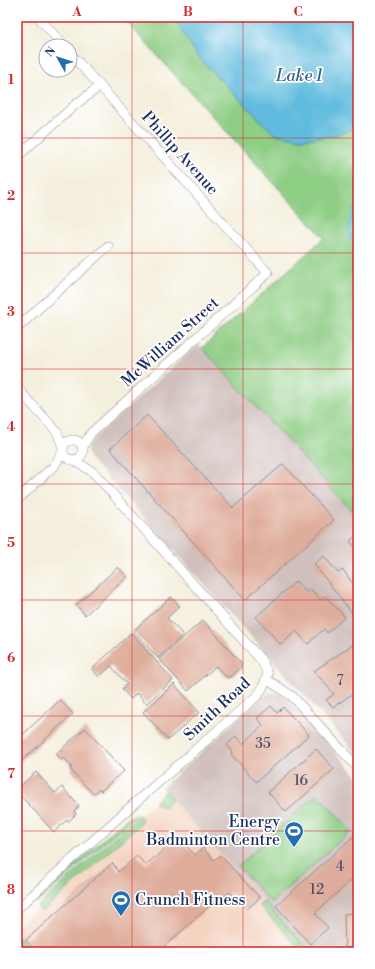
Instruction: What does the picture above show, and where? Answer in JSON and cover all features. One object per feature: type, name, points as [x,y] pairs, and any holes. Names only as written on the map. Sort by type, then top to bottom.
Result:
[{"type":"street","points":[[38,17],[57,38]]},
{"type":"street","name":"Phillip Avenue","points":[[78,62],[268,273]]},
{"type":"street","points":[[17,157],[98,84]]},
{"type":"street","points":[[17,328],[108,246]]},
{"type":"street","name":"McWilliam Street","points":[[82,448],[91,433],[268,273]]},
{"type":"street","points":[[17,388],[57,432],[80,443],[82,448],[81,455],[79,457],[54,466]]},
{"type":"street","points":[[57,432],[66,457],[71,459]]},
{"type":"street","name":"McWilliam Street","points":[[73,440],[91,433]]},
{"type":"street","points":[[17,500],[54,466],[66,443],[73,440]]},
{"type":"street","name":"Smith Road","points":[[17,909],[258,695],[268,674],[262,661],[93,472],[82,448]]},
{"type":"street","name":"Smith Road","points":[[71,459],[93,472]]},
{"type":"street","points":[[266,680],[293,697],[358,768]]},
{"type":"shaded area","points":[[198,344],[353,512],[358,508],[358,755],[87,453],[88,445],[93,439]]},
{"type":"shaded area","points":[[269,693],[276,693],[287,698],[358,777],[358,952],[310,952],[161,788],[262,697]]},
{"type":"shaded area","points":[[166,792],[293,935],[301,952],[17,952],[17,927]]},
{"type":"green space","points":[[122,17],[358,17],[358,508],[353,512],[202,348],[324,238]]},
{"type":"green space","points":[[166,791],[171,800],[165,807],[157,805],[154,802]]},
{"type":"green space","name":"Energy Badminton Centre","points":[[317,794],[351,831],[271,903],[238,866]]},
{"type":"green space","points":[[137,814],[37,903],[36,901],[38,898],[126,819]]},
{"type":"green space","points":[[139,815],[142,819],[140,824],[44,910],[41,911],[37,907]]},
{"type":"green space","points":[[264,901],[310,952],[292,952],[297,946],[259,905]]},
{"type":"green space","points":[[17,936],[31,952],[17,952]]},
{"type":"water","name":"Lake 1","points":[[176,17],[358,17],[358,127],[332,136],[301,139],[274,134],[198,57],[177,23]]},
{"type":"building","points":[[147,415],[233,508],[283,464],[334,520],[245,600],[110,449]]},
{"type":"building","points":[[358,534],[358,550],[350,541]]},
{"type":"building","points":[[324,556],[338,573],[343,570],[358,591],[358,607],[351,612],[314,564]]},
{"type":"building","points":[[118,567],[127,577],[85,615],[76,605]]},
{"type":"building","points":[[296,581],[306,592],[310,588],[321,600],[325,596],[345,617],[327,633],[324,629],[308,644],[296,631],[281,645],[256,617]]},
{"type":"building","points":[[171,597],[180,606],[167,618],[183,635],[158,658],[133,631]]},
{"type":"building","points":[[203,620],[241,663],[241,668],[231,677],[226,677],[216,666],[188,691],[159,659]]},
{"type":"building","points":[[131,633],[173,680],[146,704],[137,693],[131,699],[122,689],[127,684],[111,666],[99,677],[92,669]]},
{"type":"building","points":[[358,641],[358,690],[333,707],[326,700],[334,694],[314,671]]},
{"type":"building","points":[[174,684],[199,712],[168,740],[143,712]]},
{"type":"building","points":[[60,700],[73,714],[17,765],[17,740]]},
{"type":"building","points":[[271,706],[277,713],[283,707],[309,735],[256,782],[231,754],[233,752],[227,745],[236,736],[243,744],[263,725],[257,718]]},
{"type":"building","points":[[85,728],[124,771],[101,791],[99,789],[93,794],[70,769],[72,767],[64,758],[62,760],[56,754]]},
{"type":"building","points":[[316,749],[334,769],[286,812],[268,792]]},
{"type":"building","points":[[36,772],[55,793],[62,787],[79,806],[74,811],[76,814],[54,832],[17,792],[17,789]]},
{"type":"building","points":[[358,832],[358,874],[315,913],[328,928],[310,944],[276,906]]},
{"type":"building","points":[[178,837],[195,855],[203,848],[214,860],[220,855],[260,898],[247,909],[230,892],[222,899],[220,897],[158,952],[37,952],[26,940],[111,864],[113,863],[118,872],[137,856],[146,865]]},
{"type":"building","points":[[358,913],[358,947],[345,948],[344,914]]},
{"type":"waterway","points":[[358,203],[352,214],[349,226],[351,238],[358,248]]},
{"type":"place","name":"Energy Badminton Centre","points":[[294,848]]},
{"type":"place","name":"Crunch Fitness","points":[[121,917]]}]
